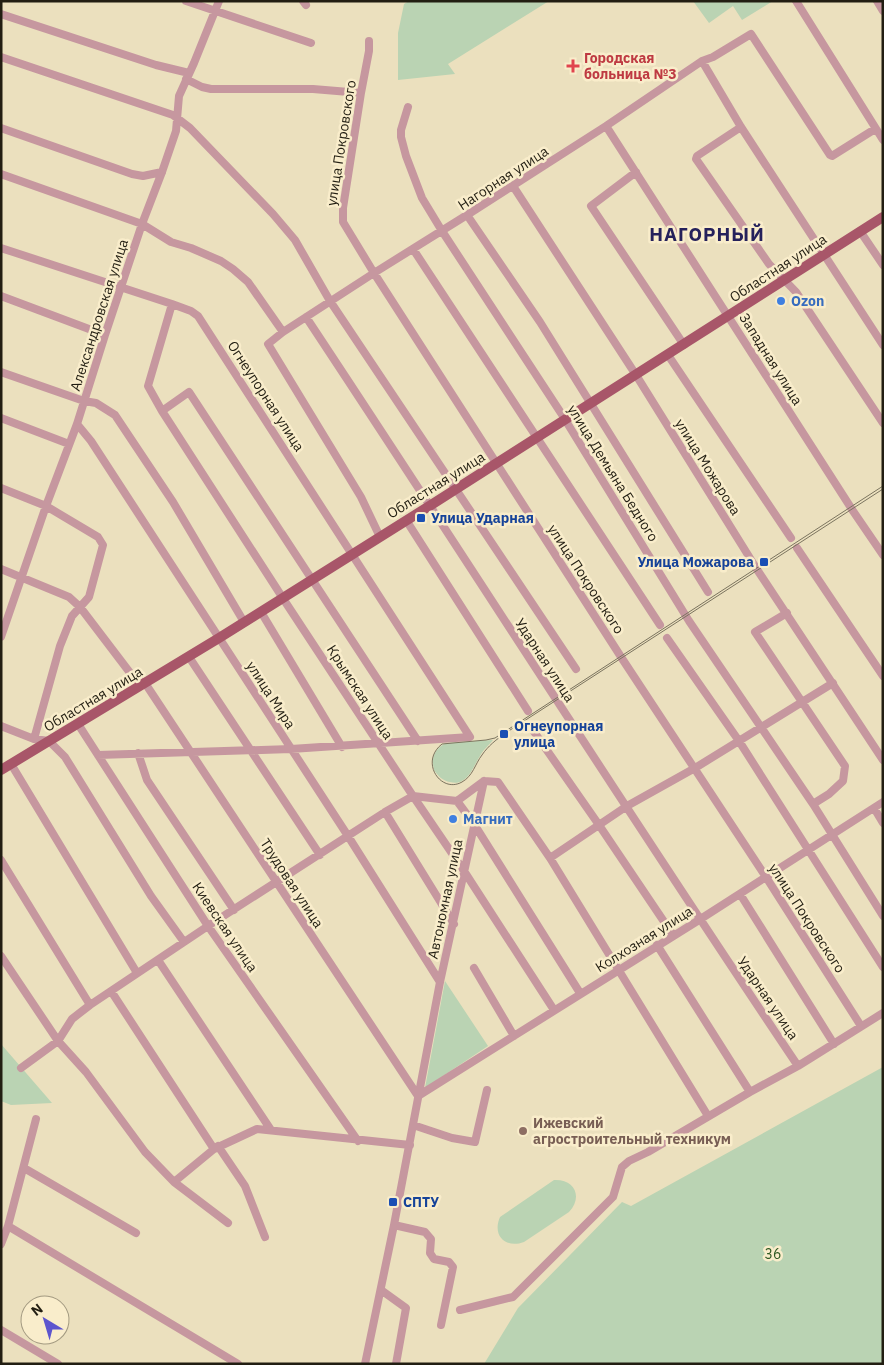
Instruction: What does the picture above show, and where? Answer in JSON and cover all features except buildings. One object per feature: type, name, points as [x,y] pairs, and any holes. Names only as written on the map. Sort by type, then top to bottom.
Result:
[{"type":"main road","name":"Областная улица","points":[[1,770],[261,612],[883,217]]},
{"type":"street","points":[[186,1],[311,43]]},
{"type":"street","name":"Александровская улица","points":[[1,637],[46,506],[77,424],[142,224],[176,131],[179,96],[219,1]]},
{"type":"street","points":[[796,1],[883,140]]},
{"type":"street","points":[[878,1],[883,11]]},
{"type":"street","points":[[1,14],[187,76],[202,87],[211,89],[313,90],[361,94]]},
{"type":"street","name":"Нагорная улица","points":[[380,537],[361,497],[268,344],[282,332],[606,126],[702,61],[713,57],[751,34],[830,155],[832,156],[875,129]]},
{"type":"street","name":"улица Покровского","points":[[368,41],[369,51],[342,215],[343,222],[350,236],[621,658],[695,768],[862,1026]]},
{"type":"street","points":[[1,57],[173,115],[190,128],[273,214],[295,240],[330,301],[576,669]]},
{"type":"street","points":[[702,61],[741,127],[883,345]]},
{"type":"street","name":"улица Демьяна Бедного","points":[[408,108],[401,130],[401,137],[422,198],[566,420],[689,621],[813,804],[883,916]]},
{"type":"street","name":"Западная улица","points":[[606,126],[883,555]]},
{"type":"street","points":[[741,127],[697,156],[696,159],[769,264],[796,292],[883,423]]},
{"type":"street","points":[[1,128],[132,174],[143,176],[162,172]]},
{"type":"street","points":[[636,172],[591,206],[684,345]]},
{"type":"street","points":[[1,174],[142,224],[170,242],[207,254],[233,269],[248,282],[282,332]]},
{"type":"street","name":"улица Можарова","points":[[513,186],[636,375],[758,571],[882,757]]},
{"type":"street","points":[[467,215],[540,322],[708,592]]},
{"type":"street","points":[[860,231],[883,265]]},
{"type":"street","name":"Огнеупорная улица","points":[[1,248],[172,304],[191,311],[201,319],[470,737],[418,741]]},
{"type":"street","points":[[413,249],[660,625]]},
{"type":"street","points":[[1,296],[105,335]]},
{"type":"street","name":"Крымская улица","points":[[172,304],[148,386],[162,411],[283,598],[554,1010]]},
{"type":"street","name":"Ударная улица","points":[[306,317],[431,505],[700,920],[798,1066]]},
{"type":"street","points":[[668,354],[791,538]]},
{"type":"street","points":[[1,372],[84,401],[96,403],[115,415],[173,502],[244,622]]},
{"type":"street","points":[[98,754],[291,749],[418,741],[189,392],[162,411]]},
{"type":"street","points":[[1,418],[69,444]]},
{"type":"street","name":"улица Мира","points":[[77,424],[91,441],[348,836],[440,982]]},
{"type":"street","points":[[1,488],[46,506],[98,537],[103,545],[90,597],[72,616],[60,646],[34,739]]},
{"type":"street","points":[[406,520],[528,711]]},
{"type":"street","points":[[797,548],[883,676]]},
{"type":"street","name":"Трудовая улица","points":[[1,569],[69,597],[80,607],[134,678],[145,683],[418,1096]]},
{"type":"street","points":[[261,612],[342,746]]},
{"type":"street","points":[[787,613],[755,632],[845,766],[843,781],[830,794],[813,804]]},
{"type":"street","points":[[667,638],[739,741],[883,967]]},
{"type":"street","points":[[189,656],[320,855]]},
{"type":"street","points":[[550,858],[627,806],[695,768],[833,683]]},
{"type":"street","name":"Киевская улица","points":[[78,724],[208,926],[358,1141]]},
{"type":"street","points":[[1,726],[34,739],[49,741],[65,757],[152,896],[184,942]]},
{"type":"street","points":[[530,726],[673,935]]},
{"type":"street","points":[[138,753],[147,780],[234,910]]},
{"type":"street","points":[[11,764],[137,973]]},
{"type":"street","points":[[21,1068],[58,1041],[72,1019],[90,1005],[208,926],[277,884],[385,812],[412,796],[457,801],[484,780],[498,782],[550,858],[708,1116]]},
{"type":"street","name":"Автономная улица","points":[[364,1364],[410,1145],[440,982],[484,780]]},
{"type":"street","points":[[457,801],[474,824],[580,993]]},
{"type":"street","name":"Колхозная улица","points":[[418,1096],[580,993],[700,920],[883,802]]},
{"type":"street","points":[[874,808],[883,823]]},
{"type":"street","points":[[385,812],[454,924]]},
{"type":"street","points":[[1,860],[90,1005]]},
{"type":"street","points":[[740,894],[834,1044]]},
{"type":"street","points":[[657,945],[750,1092]]},
{"type":"street","points":[[1,956],[58,1041],[86,1072],[145,1152],[174,1182],[228,1223]]},
{"type":"street","points":[[158,960],[271,1130]]},
{"type":"street","points":[[474,968],[514,1036]]},
{"type":"street","points":[[111,991],[216,1147],[245,1186],[265,1237]]},
{"type":"street","points":[[460,1310],[513,1297],[612,1197],[622,1167],[630,1160],[648,1152],[798,1066],[883,1013]]},
{"type":"street","points":[[413,1125],[452,1138],[475,1142],[487,1090]]},
{"type":"street","points":[[1,1244],[24,1168],[36,1119]]},
{"type":"street","points":[[174,1182],[216,1147],[257,1129],[410,1145]]},
{"type":"street","points":[[24,1168],[136,1233]]},
{"type":"street","points":[[1,1213],[8,1222],[238,1364]]},
{"type":"street","points":[[394,1225],[425,1232],[431,1239],[430,1253],[434,1259],[449,1262],[453,1267],[441,1326]]},
{"type":"street","points":[[381,1290],[406,1308],[396,1364]]},
{"type":"street","points":[[1,1330],[58,1364]]},
{"type":"green space","points":[[409,1],[549,1],[448,64],[455,74],[398,80],[398,33],[404,4]]},
{"type":"green space","points":[[693,1],[773,1],[742,20],[733,6],[709,23]]},
{"type":"green space","points":[[493,740],[481,754],[469,775],[461,782],[445,781],[434,770],[434,754],[446,743]]},
{"type":"green space","points":[[445,981],[488,1046],[425,1088]]},
{"type":"green space","points":[[1,1044],[52,1103],[11,1105],[1,1101]]},
{"type":"green space","name":"36","points":[[883,1067],[883,1364],[484,1364],[518,1308],[622,1202],[631,1206]]},
{"type":"green space","points":[[554,1180],[567,1182],[575,1190],[576,1201],[569,1212],[524,1242],[511,1244],[502,1239],[498,1229],[500,1217]]},
{"type":"tram line","points":[[883,486],[495,738],[442,744],[435,751],[432,759],[436,774],[440,780],[447,784],[454,785],[462,782],[471,773],[487,749],[504,734],[883,489]]},
{"type":"place","name":"Городская больница №3","points":[[573,66]]},
{"type":"place","name":"Ozon","points":[[781,301]]},
{"type":"place","name":"Улица Ударная","points":[[421,518]]},
{"type":"place","name":"Улица Можарова","points":[[764,562]]},
{"type":"place","name":"Огнеупорная улица","points":[[504,734]]},
{"type":"place","name":"Магнит","points":[[453,819]]},
{"type":"place","name":"Ижевский агростроительный техникум","points":[[523,1131]]},
{"type":"place","name":"СПТУ","points":[[393,1202]]},
{"type":"district","name":"НАГОРНЫЙ","points":[[707,234]]}]
